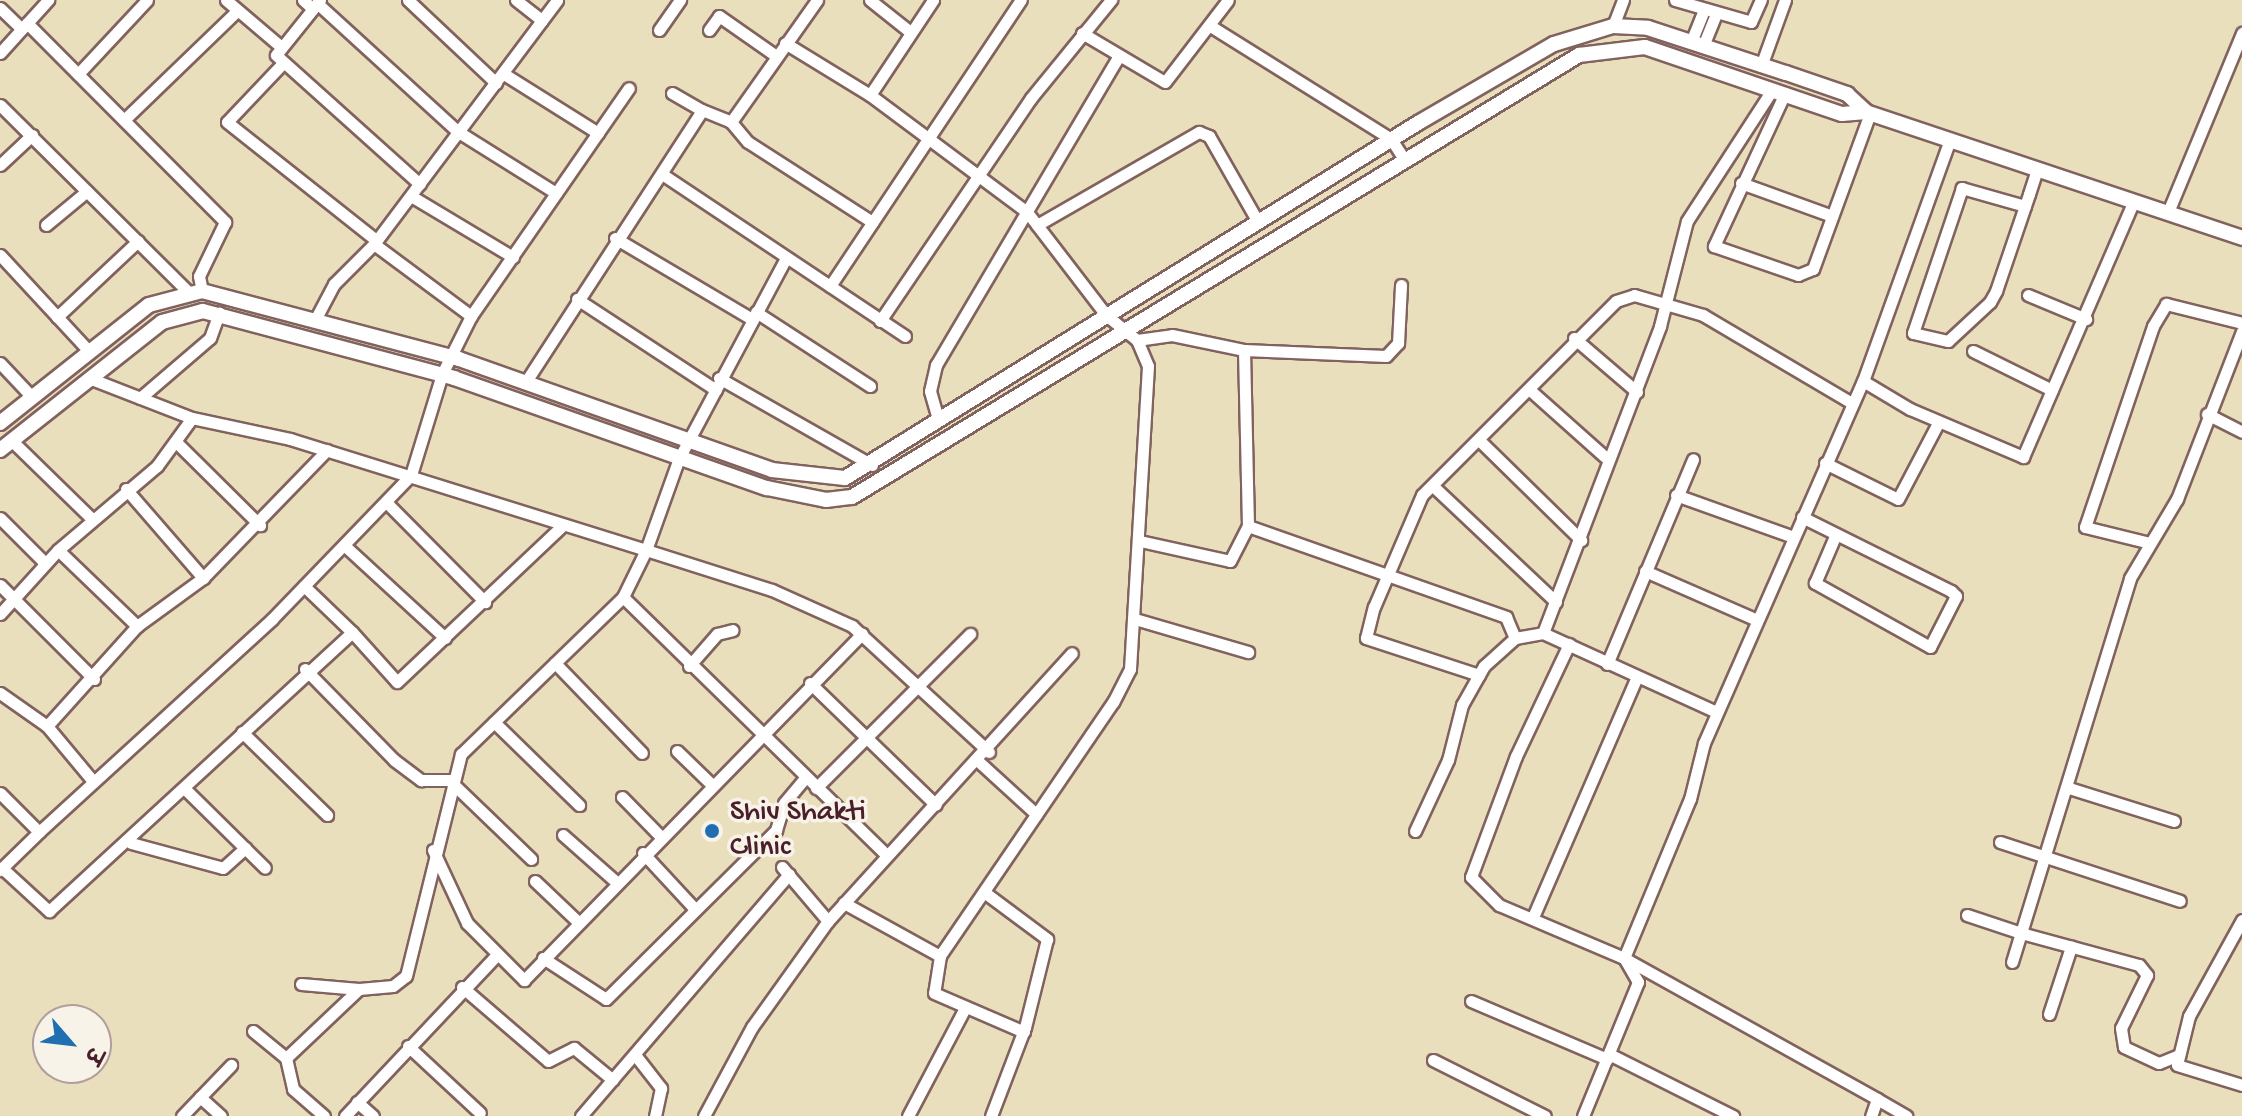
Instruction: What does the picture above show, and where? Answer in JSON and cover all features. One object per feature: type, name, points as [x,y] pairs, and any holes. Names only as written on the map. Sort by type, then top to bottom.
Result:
[{"type":"street","points":[[0,53],[48,0]]},
{"type":"street","points":[[78,74],[147,0]]},
{"type":"street","points":[[226,0],[280,46]]},
{"type":"street","points":[[303,0],[317,4],[457,131],[556,193]]},
{"type":"street","points":[[408,0],[500,78],[598,133]]},
{"type":"street","points":[[516,0],[542,20]]},
{"type":"street","points":[[315,320],[334,284],[376,242],[557,0]]},
{"type":"street","points":[[659,30],[680,0]]},
{"type":"street","points":[[731,122],[775,55],[817,0]]},
{"type":"street","points":[[870,0],[909,31]]},
{"type":"street","points":[[870,95],[909,31],[933,0]]},
{"type":"street","points":[[830,286],[1021,0]]},
{"type":"street","points":[[1082,33],[1117,59],[1165,82],[1212,27],[1228,0]]},
{"type":"street","points":[[1613,26],[1623,0]]},
{"type":"street","points":[[1675,0],[1709,14],[1751,22],[1761,0]]},
{"type":"street","points":[[1761,66],[1785,0]]},
{"type":"street","points":[[880,321],[976,174],[1108,1]]},
{"type":"street","points":[[317,4],[280,46],[276,55],[420,184]]},
{"type":"street","points":[[0,8],[78,74],[225,222],[199,276],[195,292]]},
{"type":"street","points":[[124,120],[237,11]]},
{"type":"street","points":[[1697,44],[1709,14]]},
{"type":"street","points":[[709,30],[719,16],[775,55]]},
{"type":"street","points":[[0,105],[138,241],[195,292],[449,356],[800,478],[845,478],[873,465],[938,419],[1391,139],[1554,44],[1613,26],[1697,44],[1847,94],[1868,112],[2242,238]]},
{"type":"street","points":[[1212,27],[1391,139],[1402,156]]},
{"type":"street","points":[[2168,212],[2242,33]]},
{"type":"street","points":[[785,43],[870,95],[1027,212],[1106,315],[1137,340],[1148,366],[1130,669],[940,956],[934,993],[1024,1032]]},
{"type":"street","points":[[92,519],[6,445],[170,317],[219,313],[442,374],[798,497],[852,497],[1402,156],[1596,49],[1645,47],[1842,114],[1868,112]]},
{"type":"street","points":[[938,419],[930,391],[936,365],[1117,59]]},
{"type":"street","points":[[283,63],[227,122],[471,316]]},
{"type":"street","points":[[352,632],[305,669],[131,843],[49,911],[1,869],[92,780],[304,586],[411,475],[442,374],[471,316],[629,88]]},
{"type":"street","points":[[1778,92],[1741,183],[1720,223],[1714,246],[1722,252],[1806,274],[1832,216],[1868,112]]},
{"type":"street","points":[[1543,633],[1581,540],[1605,457],[1637,392],[1687,221],[1778,92]]},
{"type":"street","points":[[672,93],[731,122],[748,142],[872,222]]},
{"type":"street","points":[[525,383],[615,238],[662,174],[702,110]]},
{"type":"street","points":[[1037,225],[1199,132],[1209,136],[1258,222]]},
{"type":"street","points":[[0,165],[32,135]]},
{"type":"street","points":[[1624,958],[1690,799],[1716,712],[1863,381],[1950,139]]},
{"type":"street","points":[[2025,206],[1962,188],[1913,333],[1948,341],[1990,302],[2025,206],[2037,169]]},
{"type":"street","points":[[662,174],[905,336]]},
{"type":"street","points":[[1741,183],[1832,216]]},
{"type":"street","points":[[46,225],[87,191]]},
{"type":"street","points":[[411,196],[513,257]]},
{"type":"street","points":[[1863,381],[1938,423],[2020,459],[2086,319],[2134,201]]},
{"type":"street","points":[[615,238],[870,386]]},
{"type":"street","points":[[57,317],[138,241]]},
{"type":"street","points":[[0,255],[89,351]]},
{"type":"street","points":[[301,984],[359,989],[393,986],[406,976],[449,780],[461,754],[623,597],[646,550],[679,458],[716,390],[719,378],[786,258]]},
{"type":"street","points":[[1137,340],[1172,335],[1244,350],[1386,356],[1398,343],[1401,285]]},
{"type":"street","points":[[0,423],[149,305],[195,292]]},
{"type":"street","points":[[1479,675],[1366,638],[1387,576],[1422,495],[1482,443],[1531,391],[1574,338],[1616,301],[1634,295],[1731,328],[1852,403]]},
{"type":"street","points":[[2028,295],[2086,319]]},
{"type":"street","points":[[577,299],[716,390]]},
{"type":"street","points":[[2150,543],[2085,527],[2153,326],[2166,304],[2242,323]]},
{"type":"street","points":[[140,398],[210,338],[219,313]]},
{"type":"street","points":[[2012,962],[2049,854],[2130,578],[2177,499],[2207,414],[2242,331]]},
{"type":"street","points":[[1574,338],[1637,392]]},
{"type":"street","points":[[1140,541],[1230,561],[1248,526],[1244,350]]},
{"type":"street","points":[[1973,351],[2052,390]]},
{"type":"street","points":[[0,363],[32,397]]},
{"type":"street","points":[[89,378],[192,418],[327,450],[772,590],[862,634],[989,752]]},
{"type":"street","points":[[719,378],[873,465]]},
{"type":"street","points":[[1531,391],[1605,457]]},
{"type":"street","points":[[2207,414],[2242,432]]},
{"type":"street","points":[[0,614],[58,550],[177,443],[192,418]]},
{"type":"street","points":[[1825,463],[1898,499],[1938,423]]},
{"type":"street","points":[[177,443],[260,525]]},
{"type":"street","points":[[1482,443],[1581,540]]},
{"type":"street","points":[[47,726],[94,679],[137,626],[203,578],[260,525],[327,450]]},
{"type":"street","points":[[1607,664],[1693,459]]},
{"type":"street","points":[[1433,486],[1556,602]]},
{"type":"street","points":[[126,489],[203,578]]},
{"type":"street","points":[[1676,495],[1793,537]]},
{"type":"street","points":[[386,502],[485,602]]},
{"type":"street","points":[[1802,517],[1836,534],[1956,596],[1930,647],[1815,583],[1836,534]]},
{"type":"street","points":[[0,518],[45,563]]},
{"type":"street","points":[[304,586],[352,632],[397,682],[562,526]]},
{"type":"street","points":[[1248,526],[1506,617],[1515,638]]},
{"type":"street","points":[[345,546],[445,638]]},
{"type":"street","points":[[58,550],[137,626]]},
{"type":"street","points":[[1645,571],[1757,620]]},
{"type":"street","points":[[0,585],[94,679]]},
{"type":"street","points":[[623,597],[758,734],[885,854]]},
{"type":"street","points":[[1135,619],[1248,652]]},
{"type":"street","points":[[689,666],[717,634],[733,630]]},
{"type":"street","points":[[1415,831],[1479,675],[1515,638],[1543,633],[1716,712]]},
{"type":"street","points":[[433,850],[467,923],[496,956],[524,980],[576,920],[758,734],[862,634]]},
{"type":"street","points":[[816,788],[970,634]]},
{"type":"street","points":[[1569,644],[1516,756],[1471,877],[1499,905],[1624,958],[1907,1116]]},
{"type":"street","points":[[704,1116],[752,1027],[828,921],[885,854],[989,752],[1072,653]]},
{"type":"street","points":[[555,663],[642,753]]},
{"type":"street","points":[[305,669],[403,767],[421,780],[449,780],[531,859]]},
{"type":"street","points":[[1533,917],[1637,677]]},
{"type":"street","points":[[810,683],[936,805]]},
{"type":"street","points":[[0,693],[47,726],[92,780]]},
{"type":"street","points":[[494,722],[579,805]]},
{"type":"street","points":[[242,732],[327,815]]},
{"type":"street","points":[[677,751],[711,784]]},
{"type":"street","points":[[978,761],[1036,814]]},
{"type":"street","points":[[543,958],[606,999],[694,908],[776,830],[784,803],[805,778]]},
{"type":"street","points":[[2069,788],[2174,821]]},
{"type":"street","points":[[185,789],[265,868]]},
{"type":"street","points":[[0,793],[39,832]]},
{"type":"street","points":[[622,797],[660,836]]},
{"type":"street","points":[[563,835],[615,881]]},
{"type":"street","points":[[2000,842],[2049,854],[2180,901]]},
{"type":"street","points":[[131,843],[223,868],[245,848]]},
{"type":"street","points":[[643,853],[694,908]]},
{"type":"street","points":[[581,1116],[636,1056],[785,871],[828,921]]},
{"type":"street","points":[[535,881],[576,920]]},
{"type":"street","points":[[984,892],[1047,939],[1024,1032],[991,1116]]},
{"type":"street","points":[[844,903],[940,956]]},
{"type":"street","points":[[1967,915],[2145,971],[2121,1028],[2124,1047],[2159,1063],[2179,1055]]},
{"type":"street","points":[[2242,920],[2189,1016],[2177,1065],[2242,1085]]},
{"type":"street","points":[[2049,1014],[2071,947]]},
{"type":"street","points":[[345,1116],[462,987],[496,956]]},
{"type":"street","points":[[1583,1116],[1638,982],[1624,958]]},
{"type":"street","points":[[462,987],[548,1061],[574,1048],[613,1080]]},
{"type":"street","points":[[286,1058],[359,989]]},
{"type":"street","points":[[1471,1001],[1608,1057],[1733,1116]]},
{"type":"street","points":[[908,1116],[965,1008]]},
{"type":"street","points":[[253,1031],[286,1058],[293,1089],[324,1116]]},
{"type":"street","points":[[408,1046],[480,1113]]},
{"type":"street","points":[[636,1056],[661,1088],[655,1116]]},
{"type":"street","points":[[1433,1060],[1545,1116]]},
{"type":"street","points":[[182,1116],[231,1065]]},
{"type":"street","points":[[200,1097],[221,1116]]},
{"type":"street","points":[[1871,1116],[1877,1099]]},
{"type":"street","points":[[357,1102],[373,1116]]},
{"type":"place","name":"Shiv Shakti Clinic","points":[[712,831]]}]
